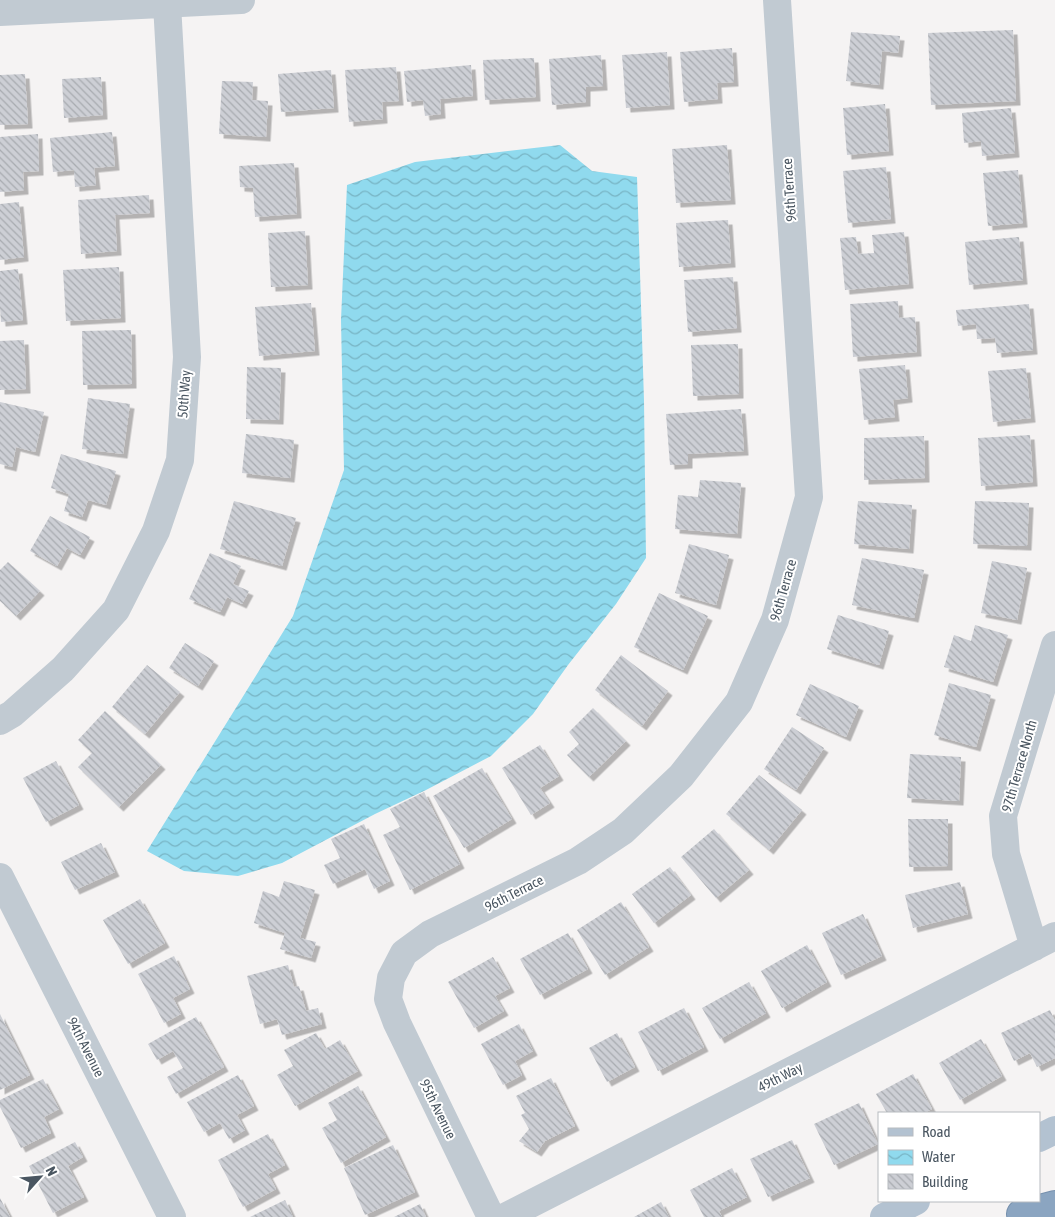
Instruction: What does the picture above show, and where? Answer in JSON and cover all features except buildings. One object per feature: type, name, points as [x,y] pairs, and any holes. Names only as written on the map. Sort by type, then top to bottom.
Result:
[{"type":"highway","points":[[1018,1215],[1055,1205]]},
{"type":"main road","points":[[1040,1138],[1055,1130]]},
{"type":"main road","points":[[1018,1215],[1055,1196]]},
{"type":"main road","points":[[884,1217],[914,1202]]},
{"type":"street","points":[[0,12],[241,0]]},
{"type":"street","name":"96th Terrace","points":[[388,999],[391,978],[404,953],[430,934],[578,861],[623,831],[681,776],[739,702],[775,620],[809,498],[777,0]]},
{"type":"street","name":"50th Way","points":[[0,721],[12,714],[63,669],[116,610],[156,531],[180,460],[187,357],[167,4]]},
{"type":"street","name":"97th Terrace North","points":[[1044,941],[1006,854],[1003,816],[1055,645]]},
{"type":"street","name":"94th Avenue","points":[[0,877],[172,1217]]},
{"type":"street","name":"49th Way","points":[[505,1217],[1044,941]]},
{"type":"street","name":"95th Avenue","points":[[388,999],[396,1023],[491,1217]]},
{"type":"water","points":[[560,145],[592,171],[637,177],[644,401],[646,558],[616,604],[568,665],[533,714],[491,756],[282,863],[238,876],[184,871],[147,851],[293,616],[344,470],[341,320],[347,185],[415,162]]}]
